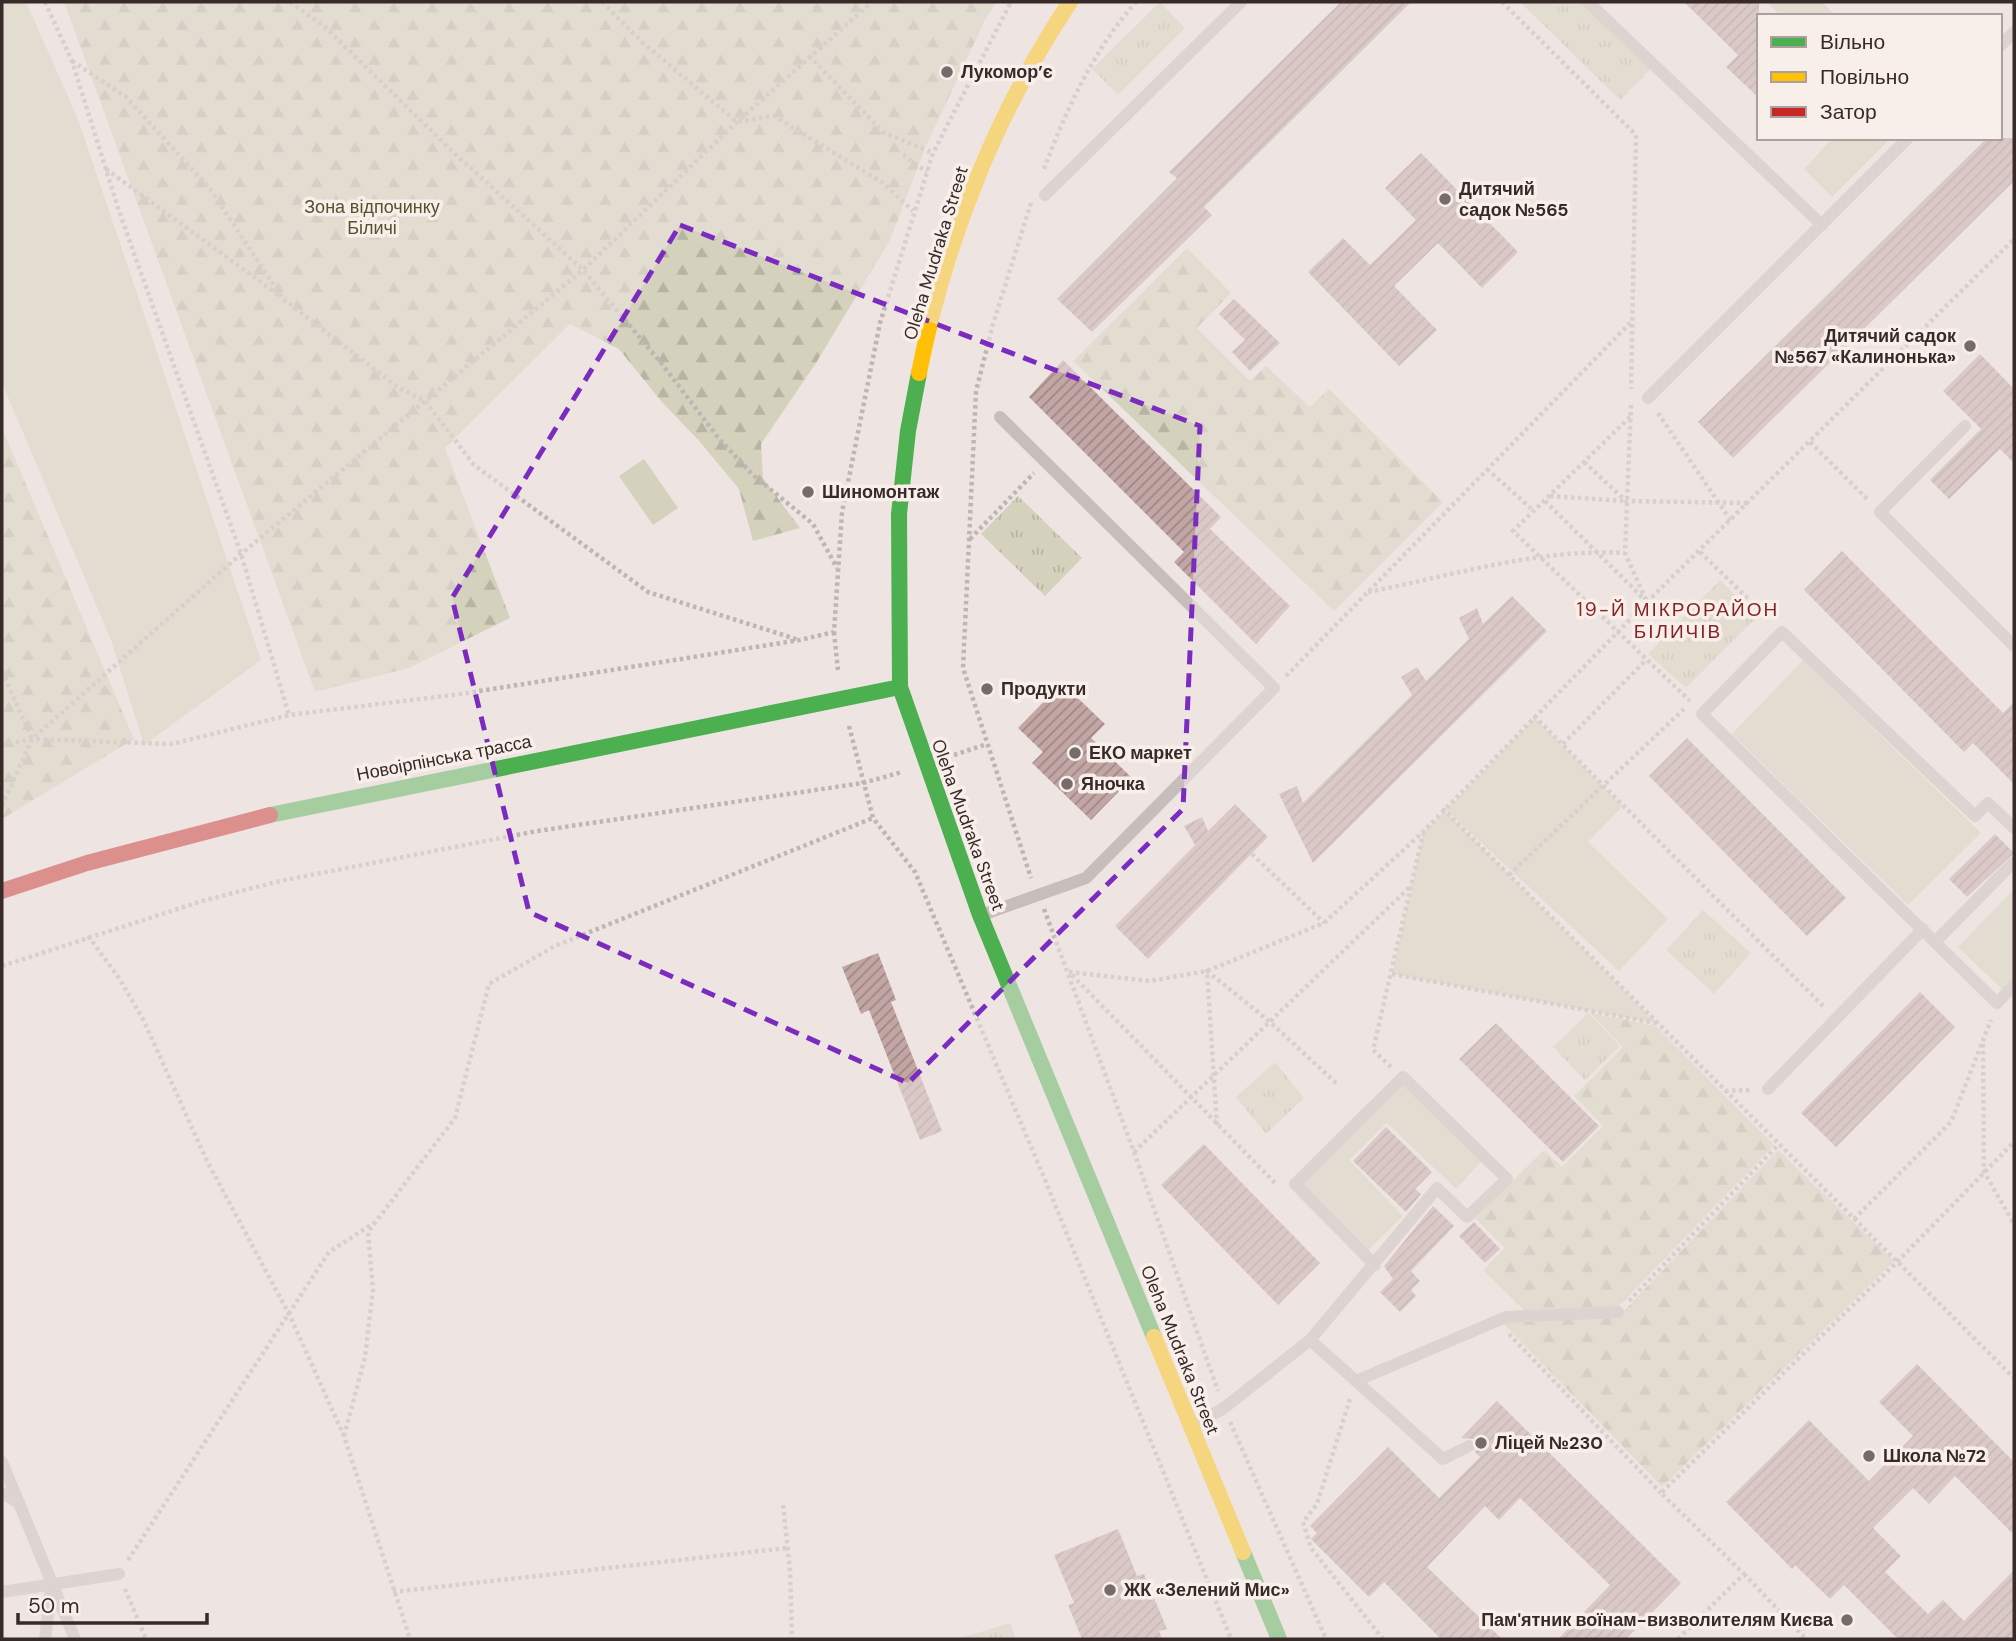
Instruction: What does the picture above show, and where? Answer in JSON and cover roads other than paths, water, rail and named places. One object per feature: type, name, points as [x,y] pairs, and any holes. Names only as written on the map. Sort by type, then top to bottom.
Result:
[{"type":"main road","name":"Oleha Mudraka Street","points":[[1070,2],[1017,89],[980,171],[946,273],[915,390],[901,490],[900,687],[980,915],[1279,1639]]},
{"type":"main road","name":"Новоірпінська трасса","points":[[2,891],[87,863],[310,805],[900,687]]},
{"type":"lane","points":[[1039,196],[1241,2]]},
{"type":"lane","points":[[1588,2],[1822,225]]},
{"type":"lane","points":[[1648,398],[1906,140]]},
{"type":"lane","points":[[980,915],[1086,878],[1274,688],[1000,417]]},
{"type":"lane","points":[[1965,426],[1880,512],[2014,646]]},
{"type":"lane","points":[[2014,828],[1988,803],[1975,817],[1782,632],[1702,714],[1997,1003],[2014,985]]},
{"type":"lane","points":[[1936,941],[2014,862]]},
{"type":"lane","points":[[1768,1089],[1923,929]]},
{"type":"lane","points":[[1191,1427],[1224,1408],[1310,1340],[1375,1265],[1437,1188],[1467,1217],[1507,1179],[1403,1077],[1295,1184],[1375,1265]]},
{"type":"lane","points":[[1356,1381],[1506,1317],[1618,1312]]},
{"type":"lane","points":[[1310,1340],[1443,1459],[1469,1446]]},
{"type":"lane","points":[[2,1462],[75,1639]]},
{"type":"lane","points":[[2,1493],[19,1503]]},
{"type":"lane","points":[[2,1592],[119,1574]]},
{"type":"lane","points":[[46,1639],[51,1584]]},
{"type":"place","name":"Лукомор’є","points":[[947,72]]},
{"type":"place","name":"Дитячий садок №565","points":[[1445,199]]},
{"type":"place","name":"Дитячий садок №567 «Калинонька»","points":[[1970,346]]},
{"type":"place","name":"Шиномонтаж","points":[[808,492]]},
{"type":"place","name":"Продукти","points":[[987,689]]},
{"type":"place","name":"ЕКО маркет","points":[[1075,753]]},
{"type":"place","name":"Яночка","points":[[1067,784]]},
{"type":"place","name":"Ліцей №230","points":[[1481,1443]]},
{"type":"place","name":"Школа №72","points":[[1869,1456]]},
{"type":"place","name":"ЖК «Зелений Мис»","points":[[1110,1590]]},
{"type":"place","name":"Пам'ятник воїнам-визволителям Києва","points":[[1847,1620]]},
{"type":"district","name":"19-Й МІКРОРАЙОН БІЛИЧІВ","points":[[1678,620]]},
{"type":"park label","name":"Зона відпочинку Біличі","points":[[372,217]]}]
